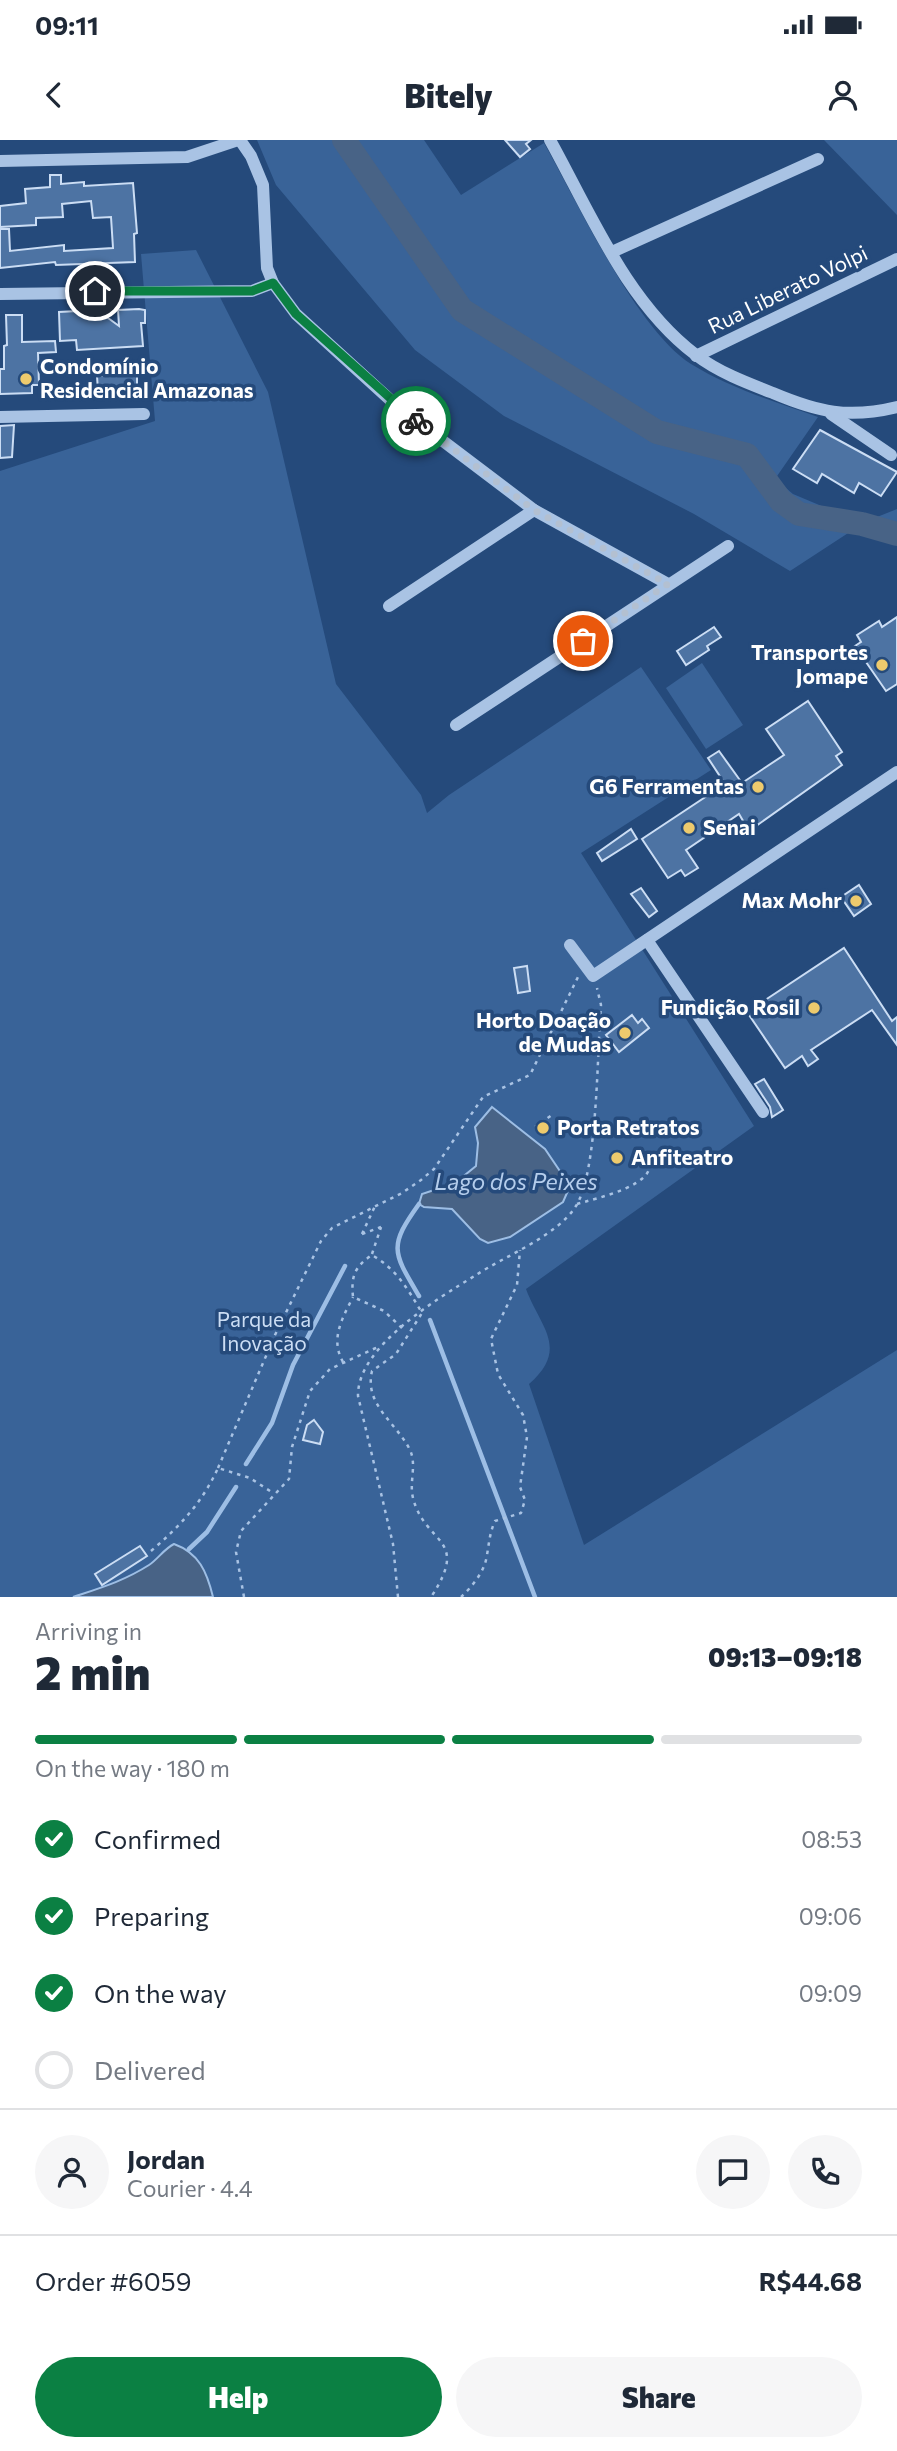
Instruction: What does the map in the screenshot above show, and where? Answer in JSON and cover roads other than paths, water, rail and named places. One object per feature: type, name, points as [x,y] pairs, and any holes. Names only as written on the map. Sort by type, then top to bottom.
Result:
[{"type":"street","points":[[0,161],[187,157],[239,140],[251,156],[263,185],[267,268],[273,283],[296,314],[398,407],[534,510],[668,584]]},
{"type":"street","points":[[550,140],[639,295],[696,356],[745,382],[831,414],[891,454]]},
{"type":"street","points":[[612,252],[818,159]]},
{"type":"street","name":"Rua Liberato Volpi","points":[[696,356],[897,259]]},
{"type":"street","points":[[0,294],[252,291],[273,283]]},
{"type":"street","points":[[831,414],[849,415],[897,407]]},
{"type":"street","points":[[0,417],[144,414]]},
{"type":"street","points":[[389,606],[534,510]]},
{"type":"street","points":[[456,725],[728,546]]},
{"type":"street","points":[[570,945],[590,972],[647,940],[897,772]]},
{"type":"street","points":[[647,940],[763,1112]]},
{"type":"water","name":"Lago dos Peixes","points":[[492,1107],[545,1149],[570,1186],[563,1202],[510,1237],[488,1243],[480,1239],[452,1209],[424,1207],[419,1204],[422,1194],[455,1183],[476,1166],[478,1143],[475,1127]]},
{"type":"water","points":[[174,1544],[190,1553],[201,1564],[213,1597],[73,1597],[130,1575],[149,1565]]},
{"type":"waterway","points":[[344,140],[462,310],[657,432],[747,455],[781,501],[799,514],[862,524],[897,534]]},
{"type":"waterway","points":[[419,1204],[402,1230],[398,1250],[399,1259],[419,1296]]},
{"type":"waterway","points":[[246,1464],[272,1423],[293,1365],[345,1266]]},
{"type":"waterway","points":[[430,1320],[535,1597]]},
{"type":"waterway","points":[[189,1549],[207,1532],[236,1487]]},
{"type":"place","name":"Condomínio Residencial Amazonas","points":[[26,379]]},
{"type":"place","name":"Transportes Jomape","points":[[882,665]]},
{"type":"place","name":"G6 Ferramentas","points":[[758,787]]},
{"type":"place","name":"Senai","points":[[689,828]]},
{"type":"place","name":"Max Mohr","points":[[856,901]]},
{"type":"place","name":"Fundição Rosil","points":[[814,1008]]},
{"type":"place","name":"Horto Doação de Mudas","points":[[625,1033]]},
{"type":"place","name":"Porta Retratos","points":[[543,1128]]},
{"type":"place","name":"Anfiteatro","points":[[617,1158]]},
{"type":"park label","name":"Parque da Inovação","points":[[264,1332]]}]
